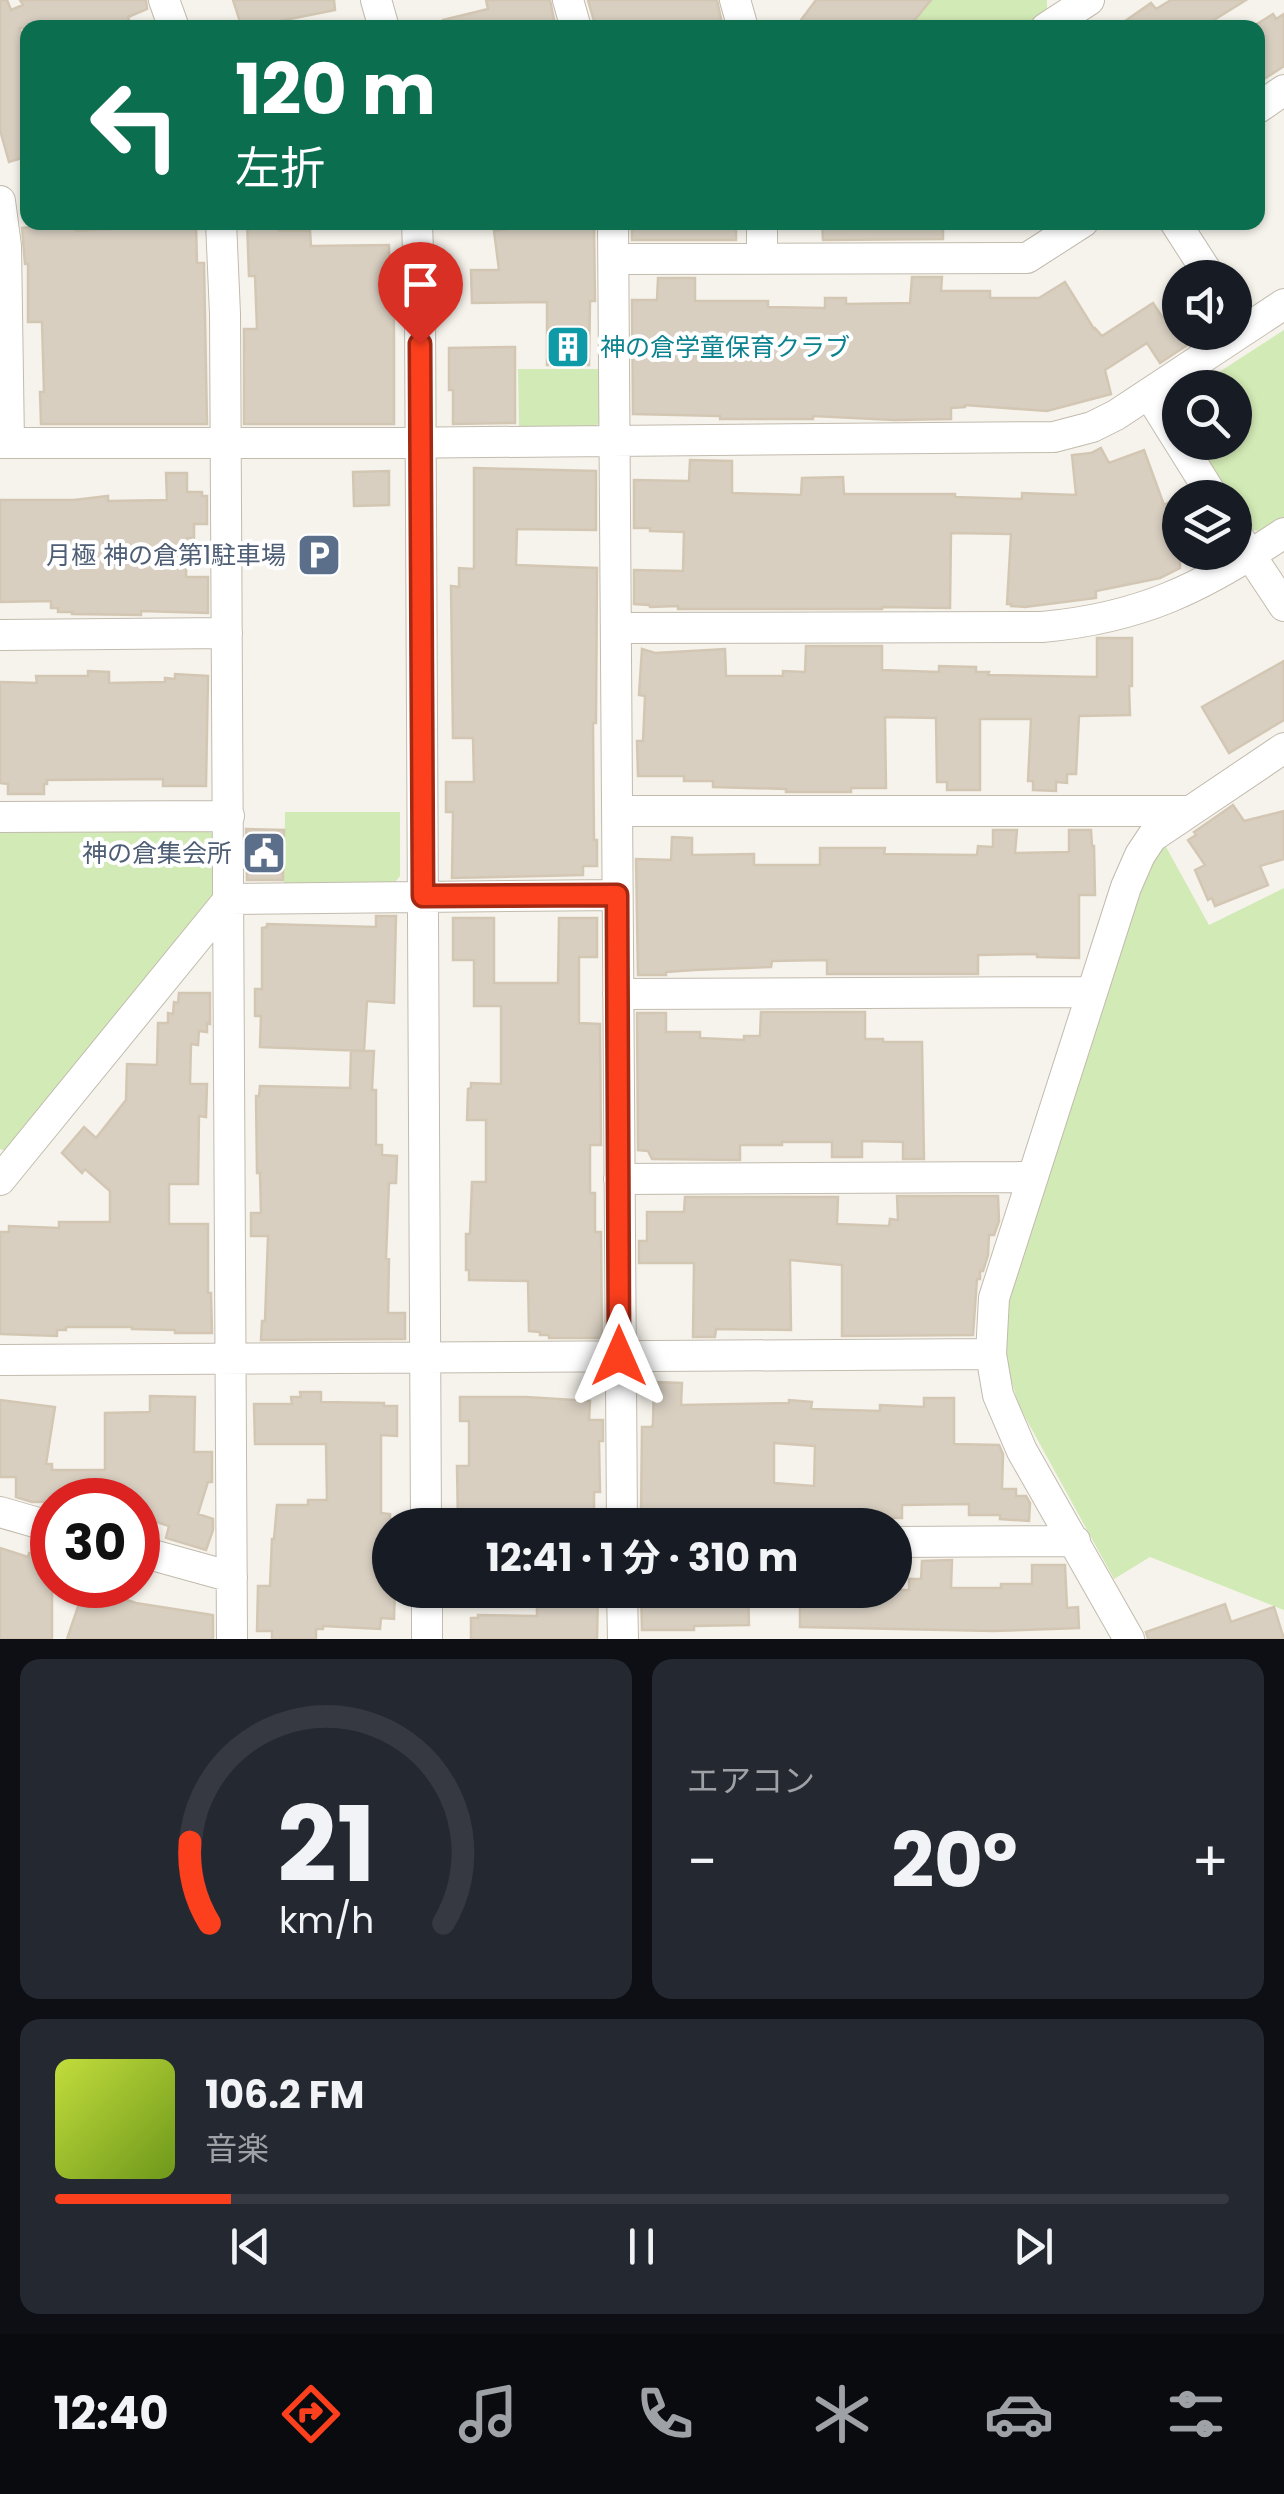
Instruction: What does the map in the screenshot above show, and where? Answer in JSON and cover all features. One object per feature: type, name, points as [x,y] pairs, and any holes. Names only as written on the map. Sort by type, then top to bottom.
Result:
[{"type":"street","points":[[1057,20],[1084,1]]},
{"type":"street","points":[[0,201],[6,246],[4,443],[1054,437],[1092,427],[1149,394],[1205,350]]},
{"type":"street","points":[[221,230],[226,314],[232,1639]]},
{"type":"street","points":[[417,230],[426,1508]]},
{"type":"street","points":[[613,230],[622,1508]]},
{"type":"street","points":[[762,230],[762,258]]},
{"type":"street","points":[[614,259],[1027,258],[1071,230]]},
{"type":"street","points":[[1180,230],[1199,260]]},
{"type":"street","points":[[1252,317],[1284,304]]},
{"type":"street","points":[[1149,394],[1203,480]]},
{"type":"street","points":[[1252,542],[1284,534]]},
{"type":"street","points":[[1252,558],[1284,606]]},
{"type":"street","points":[[616,628],[1042,627],[1085,623],[1149,606],[1202,583],[1216,570]]},
{"type":"street","points":[[0,635],[227,634]]},
{"type":"street","points":[[1129,1639],[1016,1436],[998,1394],[991,1354],[994,1298],[1140,855],[1152,837],[1284,748]]},
{"type":"street","points":[[618,812],[1188,811]]},
{"type":"street","points":[[0,817],[228,816]]},
{"type":"street","points":[[0,1180],[229,900],[617,895]]},
{"type":"street","points":[[618,994],[1092,992]]},
{"type":"street","points":[[619,1179],[1032,1176]]},
{"type":"street","points":[[0,1360],[991,1354]]},
{"type":"street","points":[[0,1512],[30,1521]]},
{"type":"street","points":[[912,1542],[1075,1542]]},
{"type":"street","points":[[160,1556],[232,1577]]},
{"type":"street","points":[[426,1608],[427,1639]]},
{"type":"street","points":[[622,1608],[622,1639]]},
{"type":"green space","points":[[931,0],[1047,0],[1047,12],[1034,20],[915,20]]},
{"type":"green space","points":[[1284,330],[1284,517],[1262,532],[1252,530],[1252,480],[1217,480],[1204,460],[1252,460],[1252,370],[1222,370]]},
{"type":"green space","points":[[518,369],[600,369],[601,421],[592,430],[519,430]]},
{"type":"green space","points":[[285,812],[400,812],[400,876],[393,885],[284,886]]},
{"type":"green space","points":[[207,829],[216,837],[216,896],[9,1152],[0,1149],[0,830]]},
{"type":"green space","points":[[1165,845],[1209,925],[1284,888],[1284,1610],[1150,1557],[1114,1579],[1019,1406],[1009,1373],[1005,1347],[1012,1283],[1141,883]]},
{"type":"building","points":[[0,0],[7,0],[11,10],[23,5],[20,0],[146,0],[147,9],[128,17],[129,20],[20,20],[20,159],[9,162],[0,130]]},
{"type":"building","points":[[233,0],[334,0],[335,10],[285,20],[239,20]]},
{"type":"building","points":[[486,0],[550,0],[554,20],[443,20],[488,9]]},
{"type":"building","points":[[588,0],[717,0],[721,20],[594,20]]},
{"type":"building","points":[[816,0],[931,0],[915,20],[801,20]]},
{"type":"building","points":[[1171,0],[1246,0],[1214,20],[1127,20],[1151,3],[1156,9]]},
{"type":"building","points":[[1273,14],[1276,19],[1284,14],[1284,66],[1265,78],[1265,20]]},
{"type":"building","points":[[22,230],[196,230],[197,263],[204,263],[207,424],[41,424],[42,322],[28,322]]},
{"type":"building","points":[[247,230],[310,231],[311,246],[389,245],[390,307],[394,307],[394,424],[244,424],[244,329],[257,329],[255,276],[249,276]]},
{"type":"building","points":[[594,230],[595,301],[590,301],[589,365],[547,365],[547,302],[472,303],[471,270],[499,270],[494,231]]},
{"type":"building","points":[[632,230],[736,230],[736,240],[632,240]]},
{"type":"building","points":[[822,230],[943,230],[943,239],[823,240]]},
{"type":"building","points":[[912,277],[942,277],[941,291],[990,291],[990,298],[1039,298],[1065,282],[1102,336],[1153,303],[1162,316],[1162,350],[1180,350],[1160,363],[1147,343],[1105,370],[1111,394],[1047,411],[965,405],[951,408],[951,419],[894,420],[633,414],[632,300],[657,300],[658,278],[695,278],[695,301],[768,301],[768,307],[825,308],[825,298],[846,298],[846,304],[910,303]]},
{"type":"building","points":[[515,347],[515,423],[453,424],[449,348]]},
{"type":"building","points":[[1101,448],[1109,463],[1144,450],[1162,500],[1162,570],[1176,570],[1160,578],[1096,591],[1096,598],[1011,606],[1007,604],[1011,534],[951,533],[950,608],[678,609],[634,604],[634,570],[683,571],[684,532],[634,528],[634,480],[689,481],[690,460],[732,461],[732,493],[801,495],[802,478],[843,477],[844,494],[955,494],[1022,499],[1022,493],[1076,495],[1072,455]]},
{"type":"building","points":[[474,468],[596,471],[596,530],[517,529],[516,565],[597,568],[593,723],[597,866],[583,866],[583,875],[452,878],[453,812],[446,812],[446,782],[474,782],[473,738],[453,738],[451,586],[459,587],[459,568],[474,569]]},
{"type":"building","points":[[389,471],[389,505],[354,506],[353,472]]},
{"type":"building","points":[[166,473],[187,473],[187,492],[207,496],[207,524],[194,524],[194,538],[187,538],[186,577],[208,577],[208,613],[72,614],[51,608],[51,601],[0,602],[0,500],[108,496],[108,501],[167,500]]},
{"type":"building","points":[[1097,638],[1132,638],[1130,715],[1079,716],[1076,774],[1067,774],[1067,783],[1056,782],[1056,791],[1033,790],[1033,781],[1028,781],[1031,719],[980,719],[980,790],[947,790],[947,782],[937,782],[936,718],[885,717],[886,788],[786,792],[713,787],[713,781],[684,781],[684,776],[638,776],[637,741],[643,741],[645,696],[639,695],[642,649],[655,653],[725,649],[726,676],[805,672],[806,646],[882,646],[882,670],[939,672],[939,666],[976,667],[976,672],[989,672],[988,675],[1097,677]]},
{"type":"building","points":[[1284,661],[1284,720],[1229,753],[1202,707]]},
{"type":"building","points":[[88,671],[109,672],[109,683],[165,682],[165,678],[175,679],[175,674],[208,676],[206,786],[163,786],[163,779],[47,780],[44,794],[8,794],[8,784],[0,783],[0,682],[37,683],[36,676],[88,676]]},
{"type":"building","points":[[1233,805],[1244,821],[1284,811],[1284,859],[1260,866],[1268,885],[1215,906],[1212,898],[1208,900],[1195,870],[1205,865],[1188,840]]},
{"type":"building","name":"神の倉集会所","points":[[246,829],[284,830],[283,880],[247,880]]},
{"type":"building","points":[[993,830],[1017,830],[1015,853],[1069,852],[1069,830],[1091,830],[1095,895],[1079,895],[1079,958],[978,955],[978,974],[827,974],[827,960],[772,961],[771,967],[638,975],[636,859],[671,860],[672,837],[692,838],[692,855],[754,854],[754,865],[820,865],[820,848],[885,848],[884,854],[977,855],[978,846],[993,847]]},
{"type":"building","points":[[376,916],[396,916],[394,1003],[367,1001],[364,1051],[260,1047],[261,1016],[255,1016],[255,989],[262,989],[262,928],[267,924],[376,927]]},
{"type":"building","points":[[453,918],[494,918],[494,983],[558,983],[559,918],[597,918],[597,957],[579,957],[579,1023],[600,1024],[601,1145],[590,1145],[590,1193],[595,1193],[595,1232],[601,1232],[602,1338],[549,1338],[529,1331],[528,1281],[469,1280],[466,1234],[470,1234],[472,1182],[486,1182],[486,1120],[467,1120],[468,1089],[471,1083],[501,1084],[501,1006],[474,1006],[474,960],[453,960]]},
{"type":"building","points":[[179,993],[210,993],[210,1024],[207,1023],[207,1032],[199,1031],[198,1045],[191,1044],[190,1084],[207,1084],[206,1117],[199,1116],[198,1184],[169,1184],[169,1224],[208,1224],[212,1333],[66,1327],[57,1330],[57,1336],[0,1334],[0,1232],[9,1232],[9,1226],[59,1228],[59,1222],[110,1222],[110,1191],[85,1169],[82,1173],[62,1153],[84,1127],[96,1138],[126,1100],[127,1064],[157,1065],[158,1023],[168,1023],[168,1013],[173,1014]]},
{"type":"building","points":[[761,1012],[865,1012],[865,1039],[922,1042],[924,1159],[903,1159],[903,1142],[862,1141],[862,1157],[832,1157],[832,1142],[740,1145],[740,1160],[652,1159],[648,1151],[638,1150],[637,1013],[666,1013],[666,1032],[700,1032],[700,1038],[744,1040],[744,1036],[760,1036]]},
{"type":"building","points":[[351,1051],[374,1051],[376,1145],[382,1145],[382,1155],[397,1156],[396,1183],[389,1183],[388,1313],[405,1313],[405,1339],[261,1340],[268,1236],[251,1236],[251,1213],[261,1213],[256,1096],[260,1086],[350,1088]]},
{"type":"building","points":[[897,1196],[998,1196],[999,1221],[994,1235],[989,1235],[988,1255],[977,1279],[973,1335],[842,1336],[842,1265],[790,1260],[791,1330],[716,1329],[715,1337],[693,1337],[694,1263],[639,1263],[639,1241],[647,1241],[647,1212],[684,1212],[685,1197],[838,1197],[837,1224],[889,1226],[890,1219],[898,1220]]},
{"type":"building","points":[[654,1382],[682,1383],[681,1405],[789,1400],[812,1402],[811,1409],[880,1411],[880,1405],[924,1407],[924,1398],[954,1398],[954,1444],[999,1445],[1003,1454],[1002,1489],[1016,1489],[1016,1496],[1026,1496],[1030,1503],[1029,1521],[1000,1519],[1000,1515],[969,1515],[969,1504],[902,1508],[641,1508],[642,1427],[652,1427]],"holes":[[[774,1443],[815,1446],[814,1486],[774,1483]]]},
{"type":"building","points":[[300,1392],[321,1392],[321,1402],[397,1406],[397,1436],[381,1435],[381,1508],[372,1508],[372,1608],[394,1608],[394,1619],[381,1618],[380,1629],[323,1626],[316,1629],[316,1639],[272,1639],[272,1631],[257,1631],[258,1586],[270,1586],[277,1505],[308,1505],[308,1500],[327,1500],[326,1444],[255,1444],[254,1404],[292,1404],[291,1397],[301,1397]]},
{"type":"building","points":[[150,1396],[195,1397],[194,1452],[212,1452],[212,1482],[208,1482],[198,1514],[213,1519],[206,1550],[166,1538],[169,1526],[160,1523],[160,1478],[30,1478],[30,1501],[16,1497],[16,1477],[0,1477],[0,1400],[55,1407],[46,1464],[52,1464],[52,1470],[105,1470],[105,1413],[150,1412]]},
{"type":"building","points":[[460,1397],[590,1401],[589,1420],[603,1420],[603,1441],[599,1441],[600,1492],[594,1492],[594,1508],[458,1508],[457,1466],[469,1466],[469,1421],[460,1421]]},
{"type":"building","points":[[0,1548],[28,1557],[30,1553],[30,1608],[52,1608],[52,1639],[0,1639]]},
{"type":"building","points":[[952,1560],[951,1588],[1032,1584],[1032,1565],[1065,1565],[1067,1608],[1078,1607],[1079,1628],[994,1631],[800,1627],[800,1608],[912,1608],[912,1579],[921,1579],[922,1561]]},
{"type":"building","points":[[1225,1604],[1231,1622],[1274,1607],[1284,1639],[1148,1639],[1146,1632]]},
{"type":"building","points":[[160,1607],[213,1615],[213,1639],[67,1639],[78,1608]]},
{"type":"building","points":[[537,1608],[598,1608],[597,1639],[471,1639],[471,1618],[478,1615],[537,1616]]},
{"type":"building","points":[[641,1608],[749,1608],[749,1625],[642,1630]]},
{"type":"place","name":"神の倉学童保育クラブ","points":[[568,347]]},
{"type":"place","name":"月極 神の倉第1駐車場","points":[[319,555]]},
{"type":"place","name":"神の倉集会所","points":[[264,853]]},
{"type":"route","points":[[420,344],[423,896],[617,895],[619,1356]]}]
